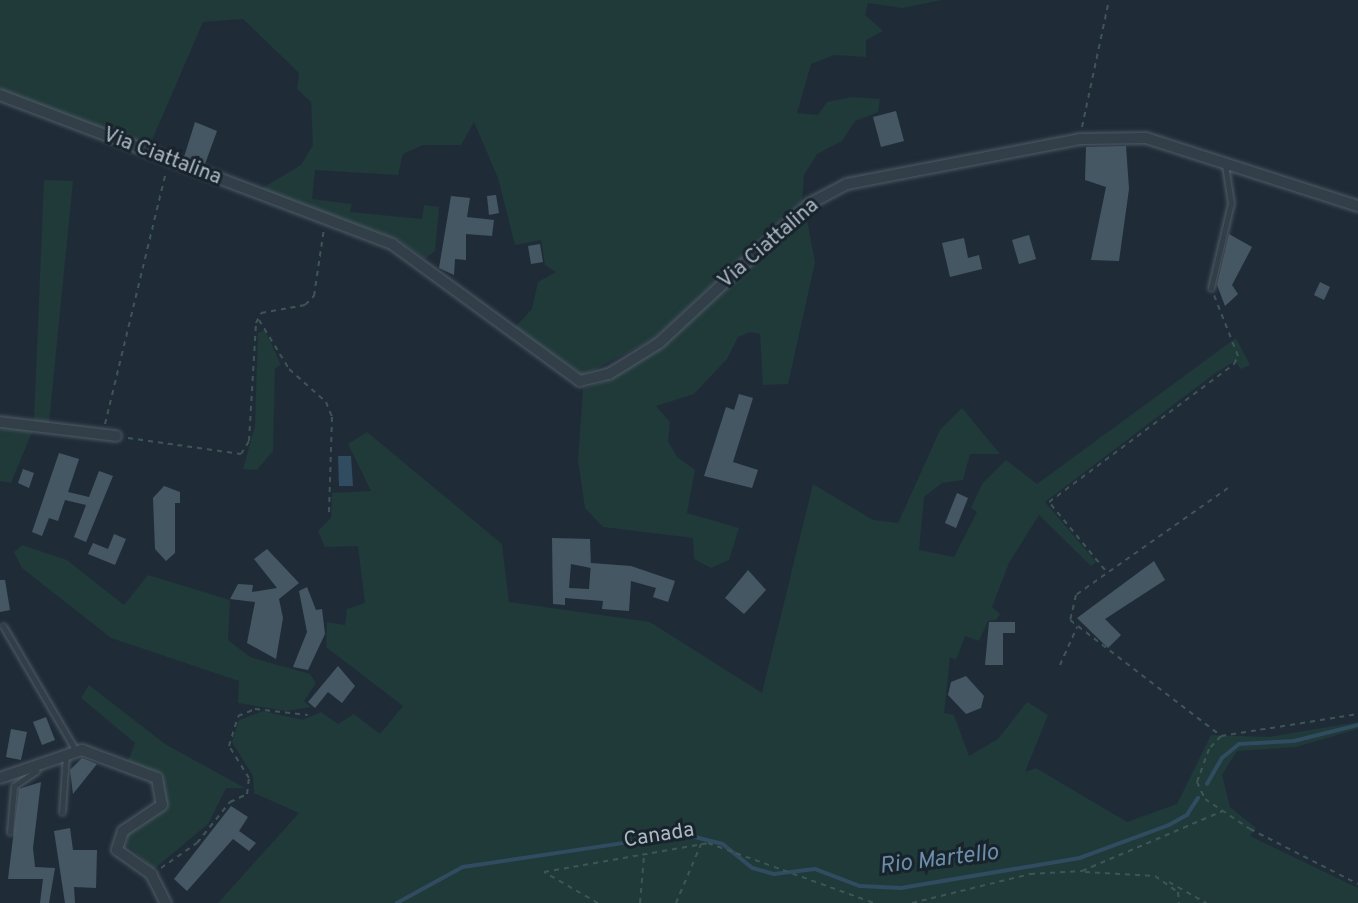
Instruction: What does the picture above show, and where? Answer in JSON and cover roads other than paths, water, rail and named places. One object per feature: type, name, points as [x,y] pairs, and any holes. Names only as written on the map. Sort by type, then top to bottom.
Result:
[{"type":"street","name":"Via Ciattalina","points":[[0,95],[392,244],[561,369],[591,380],[659,343],[809,204],[847,184],[1080,139],[1146,138],[1358,206]]},
{"type":"street","points":[[0,422],[116,436]]},
{"type":"street","points":[[0,778],[71,752],[157,778],[162,805],[122,831],[117,850],[151,874],[166,903]]},
{"type":"lane","points":[[1211,288],[1231,203],[1225,163]]},
{"type":"lane","points":[[3,626],[71,752],[62,812]]},
{"type":"lane","points":[[10,831],[14,786],[41,762]]},
{"type":"water","points":[[338,456],[351,456],[353,486],[339,486]]},
{"type":"waterway","points":[[1207,784],[1222,758],[1239,744],[1294,741],[1358,725]]},
{"type":"waterway","name":"Rio Martello","points":[[397,903],[463,867],[683,834],[723,844],[753,868],[774,874],[815,869],[860,886],[901,888],[1080,858],[1169,825],[1187,815],[1198,798]]}]
